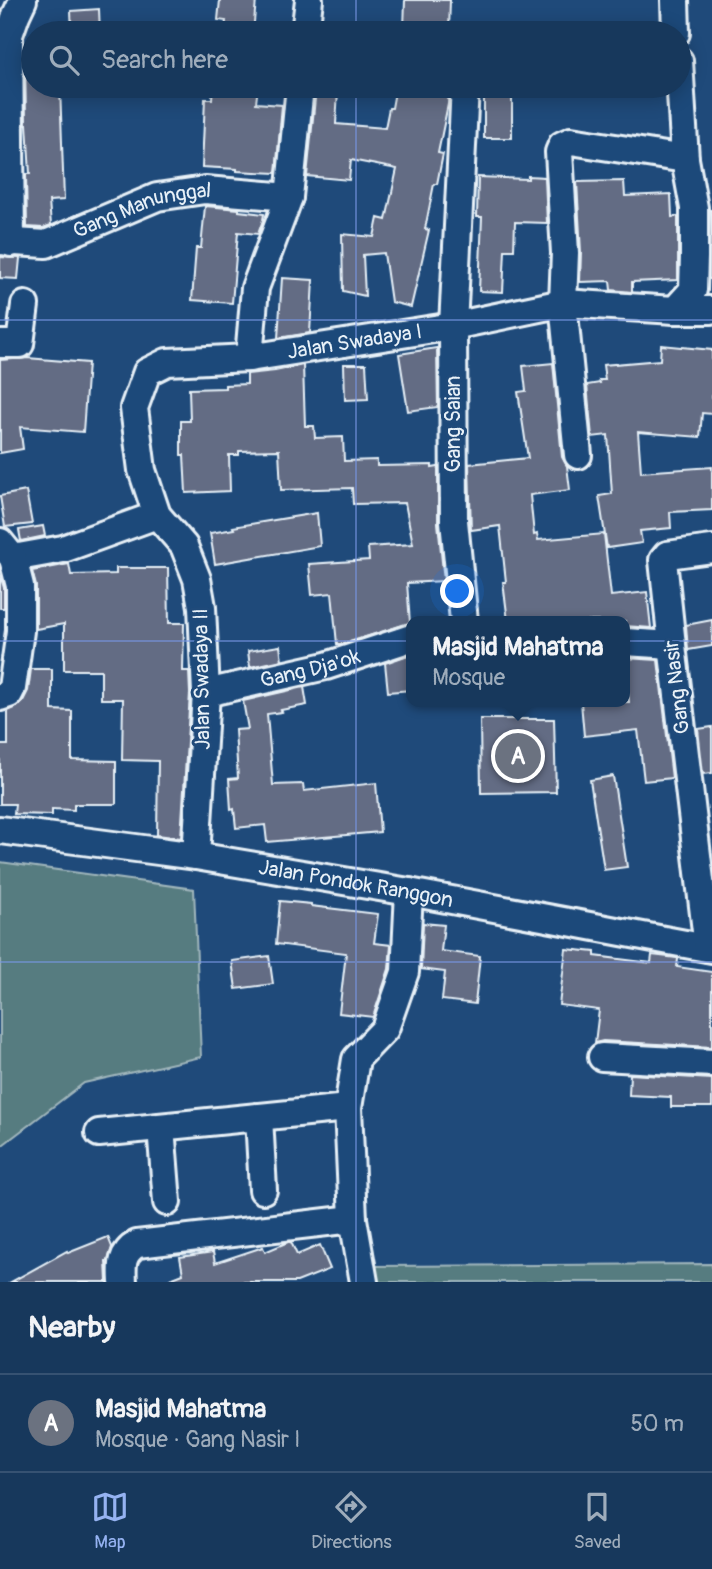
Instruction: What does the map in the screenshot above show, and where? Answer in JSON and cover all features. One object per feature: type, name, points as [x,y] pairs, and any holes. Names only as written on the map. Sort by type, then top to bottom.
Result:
[{"type":"street","points":[[6,242],[5,35],[23,0]]},
{"type":"street","points":[[306,21],[309,0]]},
{"type":"street","points":[[675,0],[676,21]]},
{"type":"street","points":[[249,358],[255,288],[289,197],[299,98]]},
{"type":"street","name":"Gang Saian","points":[[464,98],[453,327],[454,521],[464,616]]},
{"type":"street","points":[[675,310],[693,290],[694,208],[685,159],[681,98]]},
{"type":"street","points":[[578,455],[563,303],[565,253],[559,152],[562,145],[571,141],[685,159]]},
{"type":"street","name":"Gang Manunggal","points":[[6,242],[46,244],[157,197],[205,190],[289,197]]},
{"type":"street","name":"Jalan Swadaya I","points":[[157,515],[142,470],[134,408],[147,372],[167,362],[249,358],[453,327],[563,303],[712,310]]},
{"type":"street","points":[[10,344],[25,304]]},
{"type":"street","points":[[0,697],[9,694],[12,688],[20,631],[20,586],[7,550],[63,549],[157,515]]},
{"type":"street","name":"Jalan Swadaya II","points":[[157,515],[184,546],[197,579],[202,607],[206,693],[196,856]]},
{"type":"street","name":"Gang Nasir","points":[[710,949],[702,808],[672,645],[663,560],[673,553],[712,549]]},
{"type":"street","name":"Gang Dja'ok","points":[[206,693],[326,666],[406,640]]},
{"type":"street","points":[[630,642],[672,645]]},
{"type":"street","name":"Jalan Pondok Ranggon","points":[[0,830],[196,856],[409,892],[710,949]]},
{"type":"street","points":[[364,1282],[353,1219],[348,1108],[356,1059],[385,1029],[405,972],[409,892]]},
{"type":"street","points":[[602,1056],[712,1063]]},
{"type":"street","points":[[99,1133],[348,1108]]},
{"type":"street","points":[[259,1117],[263,1190]]},
{"type":"street","points":[[161,1126],[167,1202]]},
{"type":"street","points":[[123,1282],[123,1259],[137,1244],[353,1219]]},
{"type":"green space","points":[[0,862],[194,889],[201,1057],[84,1083],[0,1147]]},
{"type":"green space","points":[[712,1264],[712,1282],[375,1282],[370,1266]]},
{"type":"building","points":[[220,0],[256,0],[254,21],[218,20]]},
{"type":"building","points":[[405,0],[450,0],[449,21],[404,21]]},
{"type":"building","points":[[99,9],[100,21],[71,21],[71,11]]},
{"type":"building","points":[[26,98],[60,98],[64,200],[49,201],[51,225],[43,228],[27,227],[26,174],[30,174]]},
{"type":"building","points":[[257,98],[256,103],[282,105],[276,173],[202,167],[205,99]]},
{"type":"building","points":[[315,98],[338,98],[336,124],[385,128],[389,108],[392,108],[394,98],[448,98],[438,153],[443,154],[437,184],[434,184],[425,229],[429,230],[411,307],[391,302],[384,253],[363,255],[365,296],[343,291],[342,234],[374,237],[378,218],[386,220],[397,169],[351,160],[349,180],[307,176]]},
{"type":"building","points":[[484,98],[512,98],[512,138],[484,138]]},
{"type":"building","points":[[528,176],[545,177],[547,223],[515,222],[514,250],[505,250],[503,292],[479,291],[482,217],[477,217],[478,177],[528,179]]},
{"type":"building","points":[[624,181],[625,196],[671,194],[672,217],[678,216],[678,280],[632,282],[632,292],[611,290],[610,281],[580,282],[577,182]]},
{"type":"building","points":[[205,206],[264,214],[258,234],[238,232],[232,303],[192,300],[196,248],[201,248]]},
{"type":"building","points":[[712,210],[712,279],[709,279]]},
{"type":"building","points":[[0,257],[20,258],[18,279],[0,278]]},
{"type":"building","points":[[282,278],[313,280],[310,333],[278,338]]},
{"type":"building","points":[[661,345],[712,350],[712,414],[702,413],[700,437],[638,432],[641,472],[712,467],[712,510],[670,512],[671,528],[640,531],[642,543],[607,548],[599,496],[612,494],[608,435],[592,437],[587,385],[605,380],[603,365],[660,360]]},
{"type":"building","points":[[437,348],[438,407],[408,411],[399,354]]},
{"type":"building","points":[[27,358],[88,363],[83,432],[20,427],[23,449],[0,453],[0,360]]},
{"type":"building","points":[[553,363],[562,457],[567,466],[570,490],[530,495],[534,535],[537,534],[538,540],[604,534],[611,596],[647,592],[651,628],[630,626],[630,616],[507,616],[500,526],[471,530],[469,464],[528,458],[518,392],[526,391],[523,366]]},
{"type":"building","points":[[344,364],[366,364],[368,399],[345,400]]},
{"type":"building","points":[[303,365],[305,426],[314,426],[315,438],[343,437],[344,461],[377,460],[377,466],[438,467],[438,523],[444,581],[407,583],[409,616],[406,616],[406,624],[337,644],[332,593],[312,595],[309,564],[369,560],[368,547],[413,544],[405,503],[353,504],[352,488],[281,490],[279,450],[239,451],[239,455],[229,455],[230,491],[186,493],[184,455],[181,455],[181,421],[190,421],[189,389],[247,384],[247,374]]},
{"type":"building","points":[[26,491],[32,524],[5,527],[0,496]]},
{"type":"building","points":[[317,513],[320,546],[215,564],[210,533]]},
{"type":"building","points":[[43,526],[45,536],[21,541],[19,530]]},
{"type":"building","points":[[69,564],[71,575],[116,574],[116,568],[168,568],[169,623],[184,623],[183,671],[189,671],[181,838],[157,835],[158,761],[122,760],[123,699],[101,699],[101,670],[64,670],[64,624],[36,629],[36,586],[32,571]]},
{"type":"building","points":[[0,575],[4,588],[4,608],[0,608]]},
{"type":"building","points":[[712,620],[712,646],[688,650],[686,625]]},
{"type":"building","points":[[280,646],[282,660],[250,667],[248,651]]},
{"type":"building","points":[[406,656],[406,690],[388,692],[385,663]]},
{"type":"building","points":[[630,658],[658,660],[672,778],[644,781],[638,730],[584,736],[581,707],[630,707]]},
{"type":"building","points":[[31,669],[52,669],[52,710],[72,711],[72,760],[116,761],[116,804],[74,804],[74,810],[52,809],[52,815],[14,814],[15,804],[0,804],[0,745],[8,745],[8,711],[23,701],[28,691]]},
{"type":"building","points":[[304,687],[307,705],[267,714],[273,785],[303,784],[304,791],[376,783],[380,832],[267,842],[265,825],[236,828],[234,809],[231,810],[229,779],[238,778],[235,730],[248,729],[243,701]]},
{"type":"building","points":[[480,719],[554,719],[556,792],[481,793]]},
{"type":"building","points":[[712,727],[712,773],[703,774],[698,729]]},
{"type":"building","points":[[613,776],[627,867],[604,870],[590,780]]},
{"type":"building","points":[[280,901],[378,914],[374,943],[391,945],[389,969],[373,1017],[339,1013],[346,953],[276,944]]},
{"type":"building","points":[[423,923],[444,925],[441,951],[480,956],[475,1004],[442,1000],[445,972],[421,969]]},
{"type":"building","points":[[566,949],[595,952],[595,956],[651,963],[652,955],[677,958],[677,967],[712,972],[712,1047],[603,1041],[595,1043],[599,1010],[559,1005]]},
{"type":"building","points":[[269,956],[273,984],[236,989],[232,961]]},
{"type":"building","points":[[630,1074],[712,1079],[712,1107],[671,1107],[671,1097],[629,1095]]},
{"type":"building","points":[[108,1237],[112,1247],[106,1261],[107,1282],[11,1282],[67,1251],[68,1253]]},
{"type":"building","points":[[291,1242],[297,1255],[320,1245],[330,1269],[297,1282],[171,1282],[170,1279],[183,1274],[180,1257],[213,1252],[215,1263],[263,1247],[265,1252]]},
{"type":"place","name":"Masjid Mahatma","points":[[518,756]]}]
